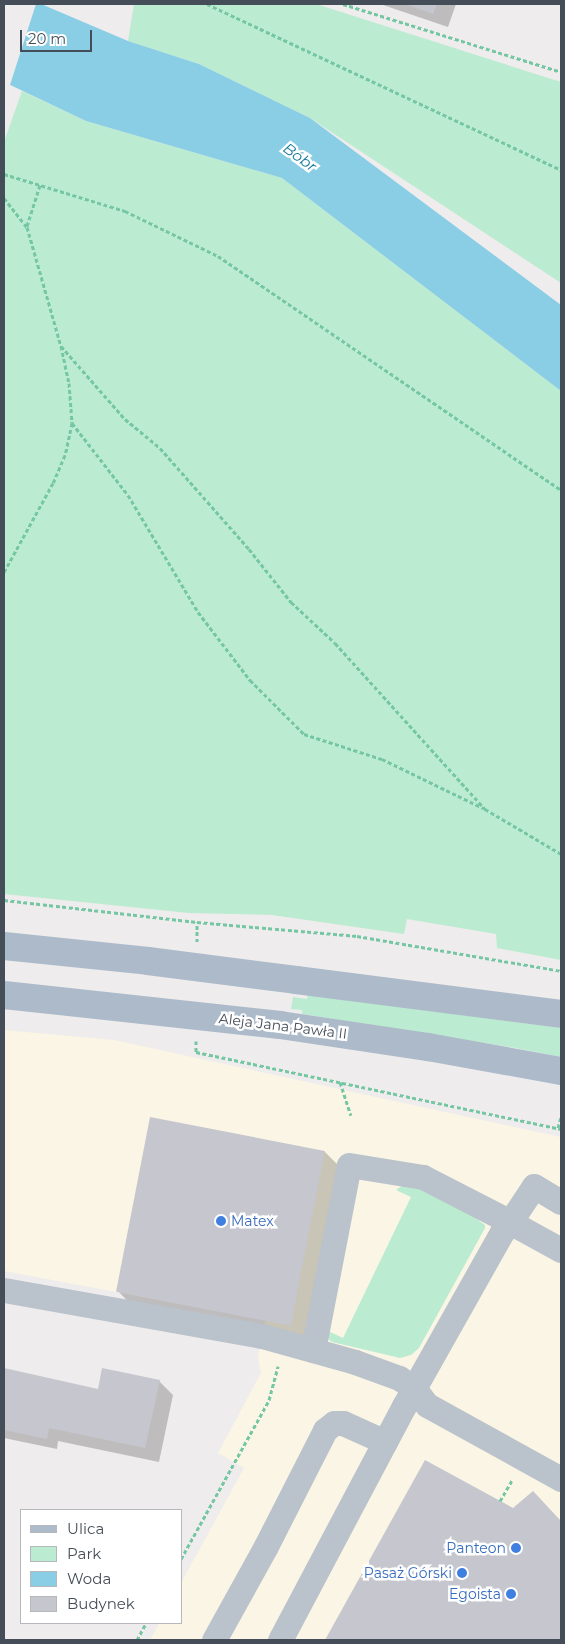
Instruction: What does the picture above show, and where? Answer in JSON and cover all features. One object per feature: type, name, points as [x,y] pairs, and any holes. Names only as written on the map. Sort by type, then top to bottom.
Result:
[{"type":"main road","points":[[4,946],[148,961],[561,1014]]},
{"type":"main road","name":"Aleja Jana Pawła II","points":[[4,995],[280,1025],[428,1047],[561,1071]]},
{"type":"lane","points":[[313,1350],[350,1165],[423,1178],[561,1250]]},
{"type":"lane","points":[[280,1640],[414,1388],[502,1232],[534,1186],[561,1202]]},
{"type":"lane","points":[[4,1290],[285,1341],[355,1362],[399,1378],[414,1388],[427,1405],[561,1479]]},
{"type":"lane","points":[[214,1640],[266,1546],[325,1430],[334,1423],[343,1424],[385,1442]]},
{"type":"path","points":[[207,4],[561,170]]},
{"type":"path","points":[[343,4],[561,72]]},
{"type":"path","points":[[4,174],[125,211],[218,256],[561,490]]},
{"type":"path","points":[[27,226],[40,185]]},
{"type":"path","points":[[4,198],[27,226],[61,346],[69,383],[72,423],[65,455],[53,482],[4,572]]},
{"type":"path","points":[[61,346],[125,419],[160,448],[249,549],[291,602],[335,643],[486,809]]},
{"type":"path","points":[[72,423],[128,495],[198,612],[250,680],[304,734],[382,759],[486,809],[561,854]]},
{"type":"path","points":[[4,900],[197,922],[357,936],[561,971]]},
{"type":"path","points":[[197,922],[197,952]]},
{"type":"path","points":[[196,1032],[196,1052],[560,1128],[561,1117]]},
{"type":"path","points":[[340,1082],[351,1115]]},
{"type":"path","points":[[182,1557],[269,1400],[285,1341]]},
{"type":"path","points":[[137,1640],[145,1624]]},
{"type":"shaded area","points":[[4,1030],[114,1040],[561,1137],[561,1640],[150,1640],[158,1624],[182,1624],[182,1581],[244,1468],[218,1453],[261,1373],[258,1357],[265,1320],[4,1271]]},
{"type":"green space","points":[[134,4],[316,4],[561,82],[561,283],[310,118],[199,64],[128,41]]},
{"type":"green space","points":[[22,91],[86,121],[282,178],[561,391],[561,960],[497,948],[496,934],[407,919],[404,934],[272,915],[189,913],[4,894],[4,142]]},
{"type":"green space","points":[[308,995],[561,1028],[561,1057],[516,1048],[302,1014],[302,1010],[291,1009],[293,997],[307,999]]},
{"type":"green space","points":[[403,1185],[417,1187],[474,1217],[485,1225],[485,1228],[419,1348],[411,1355],[400,1358],[332,1342],[327,1338],[328,1331],[343,1338],[411,1197],[396,1190]]},
{"type":"water","name":"Bóbr","points":[[4,4],[41,4],[128,41],[199,64],[310,118],[561,305],[561,391],[282,178],[86,121],[4,82]]},
{"type":"pier","points":[[4,4],[36,4],[9,88],[4,85]]},
{"type":"building","points":[[405,4],[437,4],[433,14]]},
{"type":"building","name":"Matex","points":[[150,1117],[325,1151],[291,1326],[116,1292]]},
{"type":"building","points":[[4,1368],[98,1389],[102,1368],[160,1380],[145,1448],[49,1428],[47,1439],[4,1430]]},
{"type":"building","name":"Pasaż Górski","points":[[425,1460],[513,1508],[533,1491],[561,1521],[561,1640],[325,1640]]},
{"type":"place","name":"Matex","points":[[221,1221]]},
{"type":"place","name":"Panteon","points":[[516,1548]]},
{"type":"place","name":"Pasaż Górski","points":[[462,1573]]},
{"type":"place","name":"Egoista","points":[[511,1594]]}]
